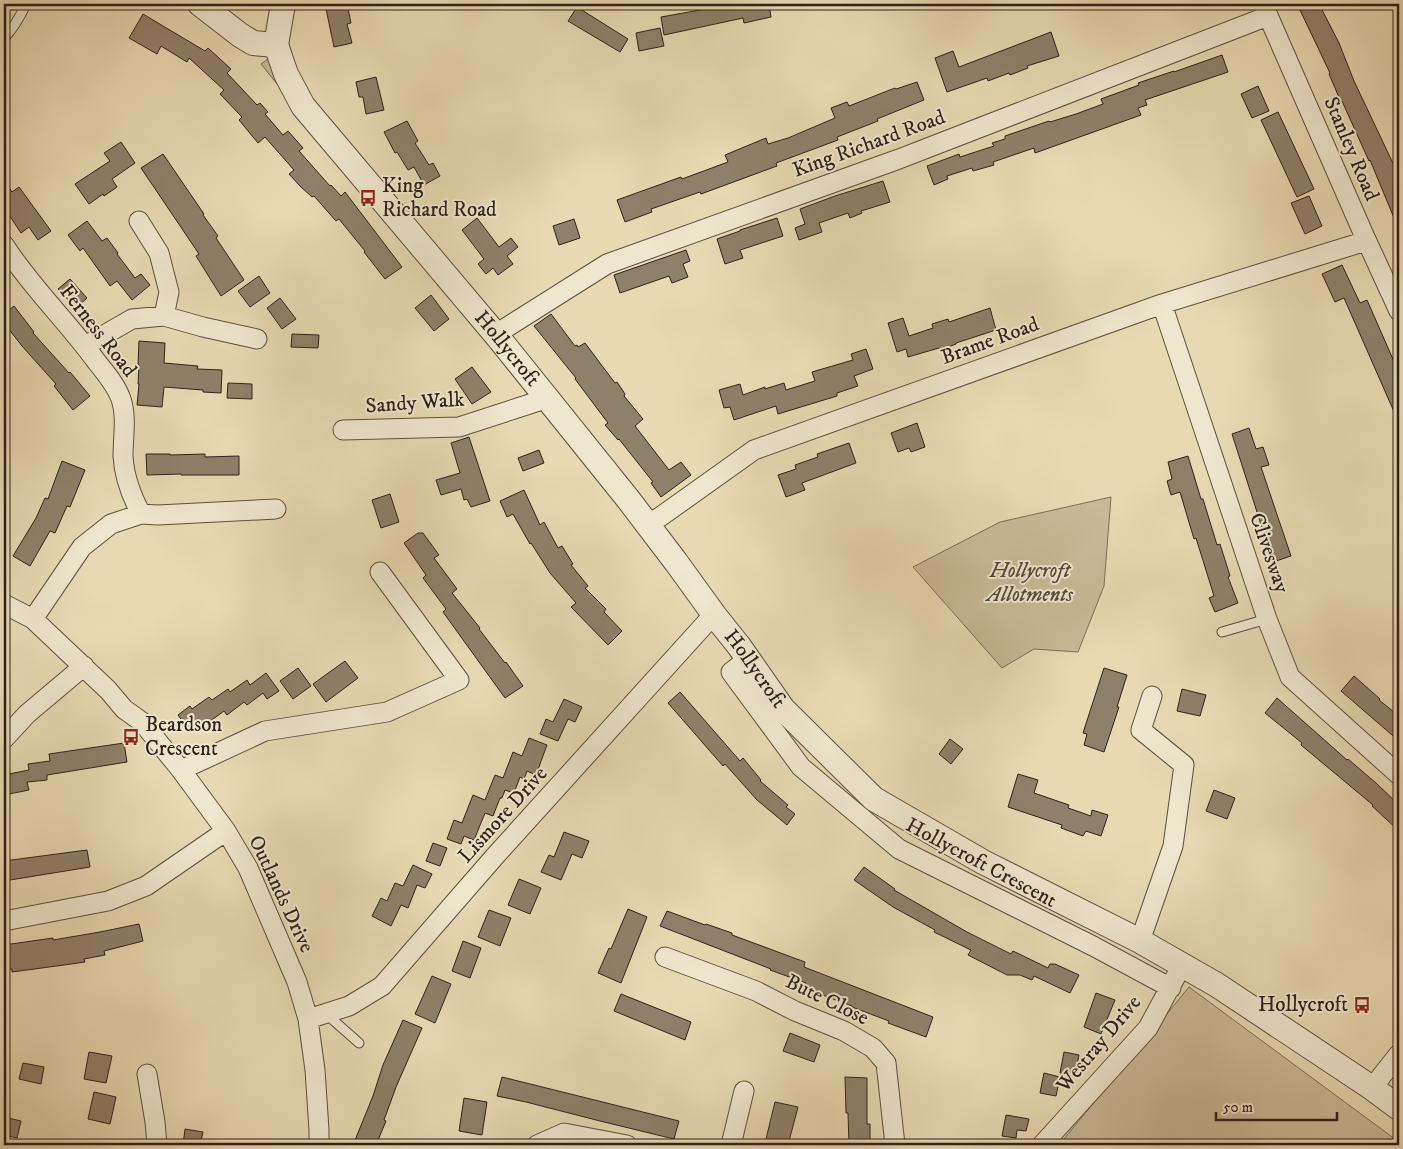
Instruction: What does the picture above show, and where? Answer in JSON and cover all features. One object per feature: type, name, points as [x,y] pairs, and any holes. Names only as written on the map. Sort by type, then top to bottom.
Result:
[{"type":"street","points":[[200,4],[253,44],[276,45],[283,4]]},
{"type":"street","name":"Stanley Road","points":[[1265,10],[1366,241],[1399,311]]},
{"type":"street","name":"King Richard Road","points":[[497,336],[504,329],[607,264],[898,158],[1265,10]]},
{"type":"street","name":"Hollycroft","points":[[276,45],[286,74],[303,106],[545,395],[647,524],[783,709],[874,799],[983,862],[1140,941],[1216,985],[1372,1088],[1399,1108]]},
{"type":"street","points":[[139,221],[158,253],[169,292],[164,316]]},
{"type":"street","name":"Brame Road","points":[[647,524],[754,450],[1162,304],[1366,241]]},
{"type":"street","name":"Ferness Road","points":[[4,245],[10,272],[86,346],[121,399],[124,421],[123,457],[125,476],[141,514]]},
{"type":"street","name":"Clivesway","points":[[1162,304],[1267,619],[1290,677],[1399,775]]},
{"type":"street","points":[[86,346],[132,319],[164,316],[256,339]]},
{"type":"street","name":"Sandy Walk","points":[[343,430],[459,427],[539,401],[545,395]]},
{"type":"street","points":[[33,619],[82,547],[111,524],[141,514],[158,515],[276,509]]},
{"type":"street","points":[[182,770],[265,731],[387,712],[459,680],[380,572]]},
{"type":"street","name":"Outlands Drive","points":[[4,604],[33,619],[84,666],[124,709],[142,722],[182,770],[226,831],[252,877],[298,982],[316,1016],[315,1070],[320,1130],[319,1145]]},
{"type":"street","name":"Lismore Drive","points":[[316,1016],[349,1006],[382,986],[496,855],[706,623],[715,616]]},
{"type":"street","name":"Hollycroft Crescent","points":[[748,659],[731,672],[800,767],[899,849],[1093,946],[1170,988]]},
{"type":"street","points":[[4,739],[27,714],[84,666]]},
{"type":"street","points":[[1140,941],[1173,846],[1184,765],[1141,730],[1152,696]]},
{"type":"street","points":[[4,921],[108,901],[146,886],[226,831]]},
{"type":"street","name":"Bute Close","points":[[665,957],[756,991],[796,1011],[844,1031],[873,1048],[886,1064],[895,1145]]},
{"type":"street","name":"Westray Drive","points":[[1042,1145],[1148,1028],[1182,965]]},
{"type":"street","points":[[1372,1088],[1399,1054]]},
{"type":"street","points":[[147,1074],[156,1122],[157,1145]]},
{"type":"street","points":[[731,1145],[744,1091]]},
{"type":"street","points":[[537,1145],[564,1133],[627,1145]]},
{"type":"lane","points":[[4,38],[20,17],[26,4]]},
{"type":"lane","points":[[1222,632],[1267,619]]},
{"type":"lane","points":[[316,1016],[359,1042]]},
{"type":"green space","points":[[269,58],[285,94],[261,64]]},
{"type":"green space","name":"Hollycroft Allotments","points":[[1111,497],[1104,586],[1078,652],[1034,649],[1002,668],[913,567],[1000,522]]},
{"type":"green space","points":[[1189,987],[1399,1142],[1399,1145],[1059,1145]]},
{"type":"building","points":[[325,4],[347,4],[351,23],[347,24],[352,43],[334,47]]},
{"type":"building","points":[[734,4],[769,4],[771,17],[744,23],[743,18],[664,35],[661,17]]},
{"type":"building","points":[[1312,4],[1319,4],[1339,43],[1354,81],[1399,176],[1399,230],[1370,160],[1341,102],[1330,73],[1300,10]]},
{"type":"building","points":[[577,7],[628,39],[620,52],[568,21]]},
{"type":"building","points":[[143,14],[205,51],[208,48],[231,69],[227,73],[257,105],[260,103],[268,112],[265,114],[283,135],[288,131],[303,148],[299,151],[330,186],[341,196],[345,192],[402,267],[385,279],[339,219],[336,221],[314,196],[312,197],[289,174],[294,170],[265,137],[258,143],[239,120],[242,117],[220,94],[224,90],[189,58],[187,62],[161,46],[157,54],[129,38]]},
{"type":"building","points":[[660,28],[664,46],[639,51],[636,33]]},
{"type":"building","points":[[1051,32],[1059,56],[1027,66],[1028,68],[1010,75],[1009,73],[988,81],[987,78],[947,92],[935,58],[953,51],[959,67]]},
{"type":"building","points":[[1222,55],[1228,72],[1145,100],[1147,105],[1138,108],[1141,115],[1035,153],[1034,148],[993,162],[994,165],[973,171],[972,168],[947,176],[948,179],[934,185],[927,166],[959,154],[960,157],[994,146],[992,143],[1005,139],[1005,136],[1103,104],[1101,99],[1139,85],[1138,83]]},
{"type":"building","points":[[376,77],[384,110],[366,114],[363,97],[359,97],[356,82]]},
{"type":"building","points":[[917,82],[924,100],[837,137],[838,140],[776,163],[777,166],[701,194],[700,192],[651,209],[652,212],[625,222],[617,200],[728,162],[725,155],[766,138],[768,144],[788,138],[835,118],[831,108],[847,102],[849,106],[895,88]]},
{"type":"building","points":[[1258,86],[1269,111],[1252,118],[1241,94]]},
{"type":"building","points":[[1278,112],[1314,189],[1297,197],[1261,120]]},
{"type":"building","points":[[407,121],[418,141],[415,143],[429,165],[433,163],[440,176],[424,185],[414,167],[408,170],[397,152],[395,153],[384,132]]},
{"type":"building","points":[[121,142],[135,163],[112,179],[117,187],[89,204],[75,184],[110,161],[104,153]]},
{"type":"building","points":[[163,154],[204,214],[218,236],[216,238],[244,280],[221,296],[196,256],[199,254],[141,168]]},
{"type":"building","points":[[4,180],[12,192],[19,187],[51,231],[38,240],[29,227],[21,233],[4,207]]},
{"type":"building","points":[[883,181],[890,202],[861,211],[862,213],[850,218],[848,213],[819,223],[822,232],[799,240],[795,228],[805,224],[800,209]]},
{"type":"building","points":[[1309,196],[1322,226],[1305,234],[1291,203]]},
{"type":"building","points":[[477,218],[499,247],[511,238],[518,247],[507,256],[513,264],[498,275],[493,268],[486,274],[478,264],[484,259],[462,230]]},
{"type":"building","points":[[777,218],[783,236],[740,250],[743,258],[725,264],[717,239]]},
{"type":"building","points":[[574,219],[580,238],[559,245],[553,226]]},
{"type":"building","points":[[87,221],[102,241],[107,238],[135,278],[141,274],[150,285],[132,300],[117,281],[110,286],[83,248],[80,251],[68,235]]},
{"type":"building","points":[[686,250],[690,261],[683,264],[688,277],[672,283],[669,276],[620,293],[614,275]]},
{"type":"building","points":[[1342,265],[1360,303],[1367,300],[1399,373],[1399,423],[1344,298],[1335,302],[1322,274]]},
{"type":"building","points":[[259,276],[270,293],[250,307],[238,291]]},
{"type":"building","points":[[70,279],[87,298],[76,308],[58,289]]},
{"type":"building","points":[[431,295],[449,319],[434,331],[415,308]]},
{"type":"building","points":[[280,298],[296,319],[282,329],[267,308]]},
{"type":"building","points":[[14,306],[33,333],[90,396],[73,410],[54,386],[56,384],[4,323],[4,314]]},
{"type":"building","points":[[990,308],[996,330],[940,350],[939,348],[908,357],[906,349],[897,352],[888,323],[903,318],[909,336],[933,328],[932,324],[948,319],[949,322]]},
{"type":"building","points":[[551,314],[575,346],[577,345],[578,347],[585,343],[615,383],[617,382],[625,394],[624,396],[643,419],[635,426],[669,470],[681,462],[691,475],[661,497],[651,483],[653,482],[619,439],[605,425],[608,423],[576,378],[534,326]]},
{"type":"building","points":[[292,334],[319,335],[318,348],[291,347]]},
{"type":"building","points":[[139,341],[165,343],[164,363],[198,366],[197,369],[222,370],[221,393],[164,387],[162,407],[137,405]]},
{"type":"building","points":[[866,349],[873,369],[854,376],[858,386],[837,393],[837,396],[778,414],[776,406],[734,420],[730,407],[724,408],[719,390],[740,384],[743,395],[784,383],[786,390],[815,381],[812,372],[853,360],[851,354]]},
{"type":"building","points":[[472,367],[491,392],[472,404],[455,379]]},
{"type":"building","points":[[228,383],[252,384],[252,399],[227,398]]},
{"type":"building","points":[[917,423],[925,447],[911,452],[909,448],[898,452],[891,433]]},
{"type":"building","points":[[1249,428],[1256,449],[1263,447],[1269,465],[1261,467],[1291,556],[1273,562],[1232,434]]},
{"type":"building","points":[[469,437],[490,501],[471,507],[467,499],[464,500],[461,489],[441,495],[436,480],[460,473],[451,443]]},
{"type":"building","points":[[849,443],[856,463],[802,483],[805,490],[786,497],[778,475],[796,469],[795,465],[818,457],[817,454]]},
{"type":"building","points":[[539,450],[544,463],[523,471],[518,458]]},
{"type":"building","points":[[146,454],[205,454],[205,457],[239,456],[239,475],[147,475]]},
{"type":"building","points":[[1188,456],[1217,545],[1220,544],[1230,576],[1228,577],[1238,603],[1215,612],[1209,598],[1214,596],[1180,492],[1171,495],[1167,481],[1172,479],[1168,462]]},
{"type":"building","points":[[62,461],[85,470],[70,507],[67,506],[55,533],[50,531],[30,566],[13,556],[36,518],[45,498],[48,499]]},
{"type":"building","points":[[524,490],[540,525],[544,522],[558,548],[562,546],[573,564],[571,565],[588,586],[585,588],[606,609],[604,612],[622,631],[608,645],[571,607],[576,603],[550,573],[530,544],[513,514],[507,517],[500,501]]},
{"type":"building","points":[[390,494],[399,522],[381,528],[372,500]]},
{"type":"building","points":[[418,533],[423,533],[439,555],[434,558],[457,589],[452,593],[523,686],[505,698],[443,612],[446,609],[423,578],[426,575],[404,543]]},
{"type":"building","points":[[345,661],[358,678],[326,702],[313,684]]},
{"type":"building","points":[[298,668],[311,686],[293,699],[280,681]]},
{"type":"building","points":[[1104,668],[1127,675],[1104,752],[1084,745],[1087,734],[1083,733]]},
{"type":"building","points":[[266,673],[279,691],[267,699],[263,693],[247,705],[244,702],[227,715],[224,711],[209,722],[208,719],[190,732],[178,715],[190,706],[192,709],[209,697],[212,700],[228,689],[230,692],[247,680],[250,685]]},
{"type":"building","points":[[1354,676],[1399,716],[1399,741],[1341,691]]},
{"type":"building","points":[[1182,689],[1206,695],[1200,716],[1177,711]]},
{"type":"building","points":[[680,692],[740,761],[743,758],[760,781],[788,805],[786,807],[795,814],[787,825],[757,800],[725,764],[723,766],[668,703]]},
{"type":"building","points":[[1277,698],[1399,805],[1399,831],[1373,805],[1265,713]]},
{"type":"building","points":[[564,699],[582,707],[575,722],[568,719],[558,741],[540,734],[546,719],[553,722]]},
{"type":"building","points":[[529,738],[547,745],[536,775],[527,771],[524,779],[520,777],[514,793],[505,790],[493,816],[485,813],[474,840],[464,836],[461,844],[447,839],[454,820],[462,823],[473,795],[485,800],[495,775],[503,778],[513,752],[522,756]]},
{"type":"building","points":[[950,739],[963,749],[951,764],[939,754]]},
{"type":"building","points":[[124,743],[127,762],[47,775],[47,780],[27,782],[29,790],[4,795],[4,775],[29,770],[28,764],[50,761],[49,754]]},
{"type":"building","points":[[1018,774],[1038,780],[1034,793],[1069,805],[1068,808],[1091,816],[1092,810],[1108,815],[1101,836],[1086,831],[1083,836],[1061,828],[1062,825],[1008,807]]},
{"type":"building","points":[[1214,790],[1235,798],[1227,819],[1206,811]]},
{"type":"building","points":[[564,832],[589,841],[582,858],[572,854],[561,880],[541,872],[549,855],[554,857]]},
{"type":"building","points":[[433,843],[447,848],[440,866],[426,861]]},
{"type":"building","points":[[87,850],[90,867],[4,881],[4,861]]},
{"type":"building","points":[[413,865],[432,874],[425,888],[417,885],[408,908],[401,905],[391,926],[372,916],[381,898],[387,901],[395,883],[403,886]]},
{"type":"building","points":[[864,867],[894,890],[967,932],[1011,954],[1013,951],[1048,968],[1050,964],[1055,964],[1079,975],[1070,993],[1034,976],[1032,980],[1020,975],[1007,975],[968,955],[971,950],[934,932],[935,930],[893,907],[854,880]]},
{"type":"building","points":[[519,879],[541,888],[530,914],[508,905]]},
{"type":"building","points":[[628,909],[647,917],[621,983],[598,973],[609,948],[611,949]]},
{"type":"building","points":[[489,910],[511,918],[500,946],[478,937]]},
{"type":"building","points":[[667,911],[732,933],[732,935],[805,962],[804,967],[933,1017],[926,1037],[804,988],[806,983],[660,926]]},
{"type":"building","points":[[139,924],[143,941],[104,951],[105,955],[84,959],[85,962],[12,972],[12,969],[4,970],[4,945],[53,938],[53,940]]},
{"type":"building","points":[[463,941],[481,948],[470,978],[452,971]]},
{"type":"building","points":[[432,976],[451,984],[435,1023],[415,1014]]},
{"type":"building","points":[[1096,993],[1115,1000],[1101,1034],[1084,1027]]},
{"type":"building","points":[[621,994],[691,1022],[685,1040],[614,1011]]},
{"type":"building","points":[[403,1020],[422,1028],[396,1087],[384,1120],[386,1121],[376,1145],[353,1145],[373,1096],[383,1065]]},
{"type":"building","points":[[790,1033],[820,1045],[814,1062],[783,1051]]},
{"type":"building","points":[[89,1052],[112,1056],[106,1083],[84,1079]]},
{"type":"building","points":[[1064,1052],[1079,1055],[1075,1076],[1060,1073]]},
{"type":"building","points":[[23,1063],[44,1067],[41,1084],[19,1079]]},
{"type":"building","points":[[1044,1073],[1060,1077],[1056,1096],[1040,1093]]},
{"type":"building","points":[[502,1077],[679,1121],[674,1139],[497,1096]]},
{"type":"building","points":[[845,1077],[867,1078],[867,1124],[870,1124],[870,1145],[849,1145]]},
{"type":"building","points":[[94,1092],[116,1097],[110,1124],[88,1119]]},
{"type":"building","points":[[464,1098],[487,1102],[482,1135],[459,1131]]},
{"type":"building","points":[[775,1102],[798,1107],[788,1145],[765,1143]]},
{"type":"building","points":[[1006,1115],[1029,1119],[1026,1131],[1017,1130],[1016,1138],[1002,1136]]},
{"type":"building","points":[[4,1117],[21,1121],[17,1138],[4,1135]]},
{"type":"building","points":[[185,1129],[203,1132],[200,1145],[183,1145]]},
{"type":"place","name":"King Richard Road","points":[[368,198]]},
{"type":"place","name":"Beardson Crescent","points":[[131,737]]},
{"type":"place","name":"Hollycroft","points":[[1362,1005]]}]
